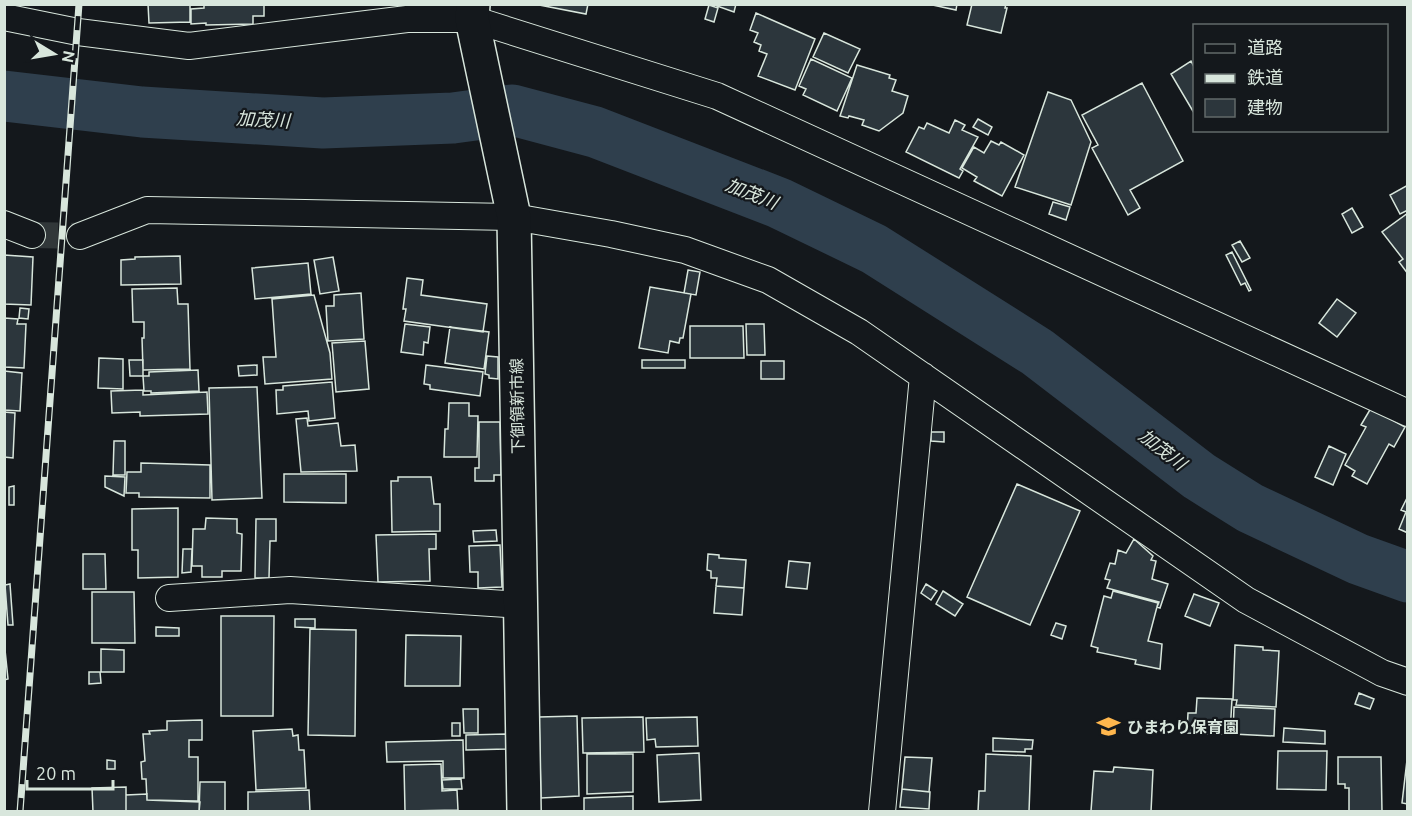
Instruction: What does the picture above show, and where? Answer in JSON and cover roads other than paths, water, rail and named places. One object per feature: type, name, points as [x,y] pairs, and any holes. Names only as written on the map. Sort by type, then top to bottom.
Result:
[{"type":"main road","name":"下御領新市線","points":[[474,24],[512,207],[524,812]]},
{"type":"street","points":[[4,17],[78,32],[189,46],[407,19],[474,24],[717,96],[1407,413]]},
{"type":"street","points":[[80,236],[147,210],[512,207],[611,234],[685,250],[768,280],[860,332],[1246,600],[1382,673],[1407,682]]},
{"type":"street","points":[[4,224],[32,235]]},
{"type":"street","points":[[882,812],[923,376]]},
{"type":"street","points":[[169,598],[290,590],[521,605]]},
{"type":"waterway","name":"加茂川","points":[[4,96],[142,112],[323,123],[453,118],[512,110],[595,132],[779,203],[874,249],[1037,352],[1199,476],[1250,508],[1358,559],[1408,577]]},
{"type":"tunnel","points":[[32,235],[80,236]]},
{"type":"railway","points":[[20,812],[79,4]]},
{"type":"place","name":"ひまわり保育園","points":[[1109,727]]}]
